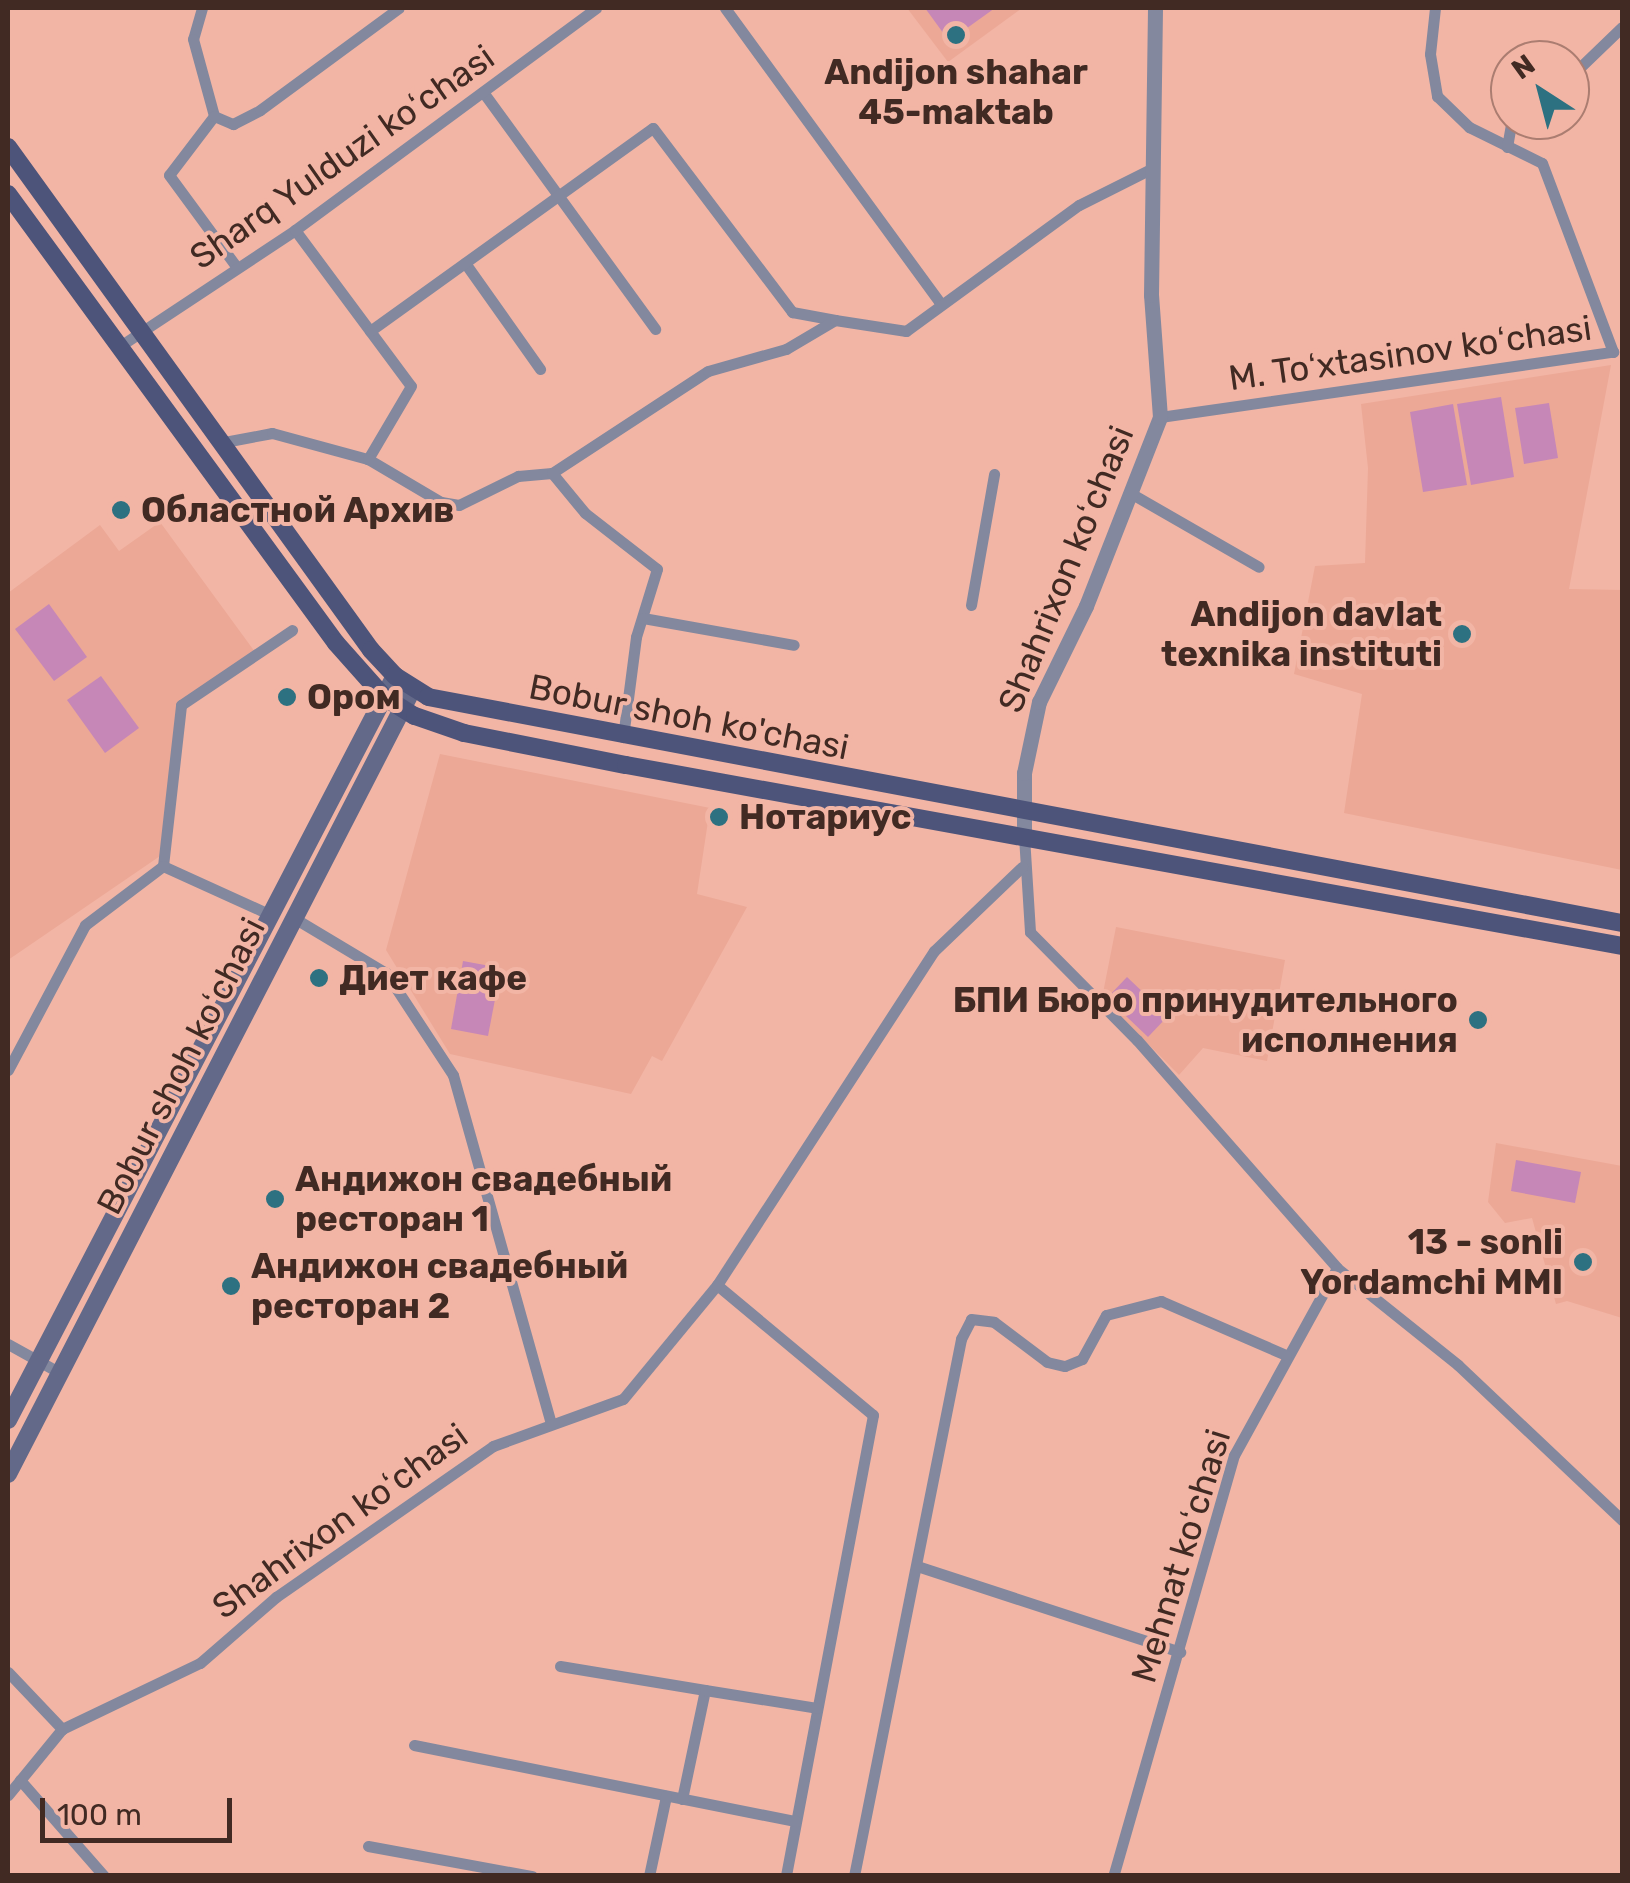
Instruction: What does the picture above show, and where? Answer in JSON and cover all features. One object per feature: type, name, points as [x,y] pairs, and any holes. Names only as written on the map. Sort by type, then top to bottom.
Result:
[{"type":"main road","name":"Bobur shoh ko'chasi","points":[[8,146],[219,442],[395,676],[413,688],[476,710],[1622,923]]},
{"type":"main road","name":"Bobur shoh ko'chasi","points":[[8,194],[117,348],[384,698],[402,710],[482,736],[1622,946]]},
{"type":"main road","name":"Bobur shoh koʻchasi","points":[[8,1420],[395,676]]},
{"type":"main road","name":"Bobur shoh koʻchasi","points":[[8,1474],[413,688]]},
{"type":"main road","points":[[361,741],[382,748]]},
{"type":"street","points":[[202,8],[193,39],[214,116]]},
{"type":"street","points":[[214,116],[233,124],[260,110],[399,8]]},
{"type":"street","name":"Sharq Yulduzi koʻchasi","points":[[117,348],[236,265],[296,230],[596,8]]},
{"type":"street","points":[[724,8],[939,302]]},
{"type":"street","name":"Shahrixon koʻchasi","points":[[1024,836],[1028,742],[1039,702],[1132,494],[1160,417],[1150,169],[1154,8]]},
{"type":"street","name":"M. Toʻxtasinov koʻchasi","points":[[1160,417],[1618,348],[1542,163],[1469,127],[1437,96],[1430,54],[1435,8]]},
{"type":"street","points":[[1590,57],[1622,27]]},
{"type":"street","points":[[483,92],[655,329]]},
{"type":"street","points":[[214,116],[169,175],[236,265]]},
{"type":"street","points":[[370,331],[653,128],[792,312],[906,331],[939,302],[956,297],[1080,204],[1150,169]]},
{"type":"street","points":[[1507,147],[1508,140]]},
{"type":"street","points":[[296,230],[411,386],[368,460]]},
{"type":"street","points":[[465,263],[540,368]]},
{"type":"street","points":[[219,442],[272,433],[368,460],[450,506],[518,476],[552,472],[708,371],[786,349],[835,320]]},
{"type":"street","points":[[552,472],[585,514],[657,569],[643,618],[622,737]]},
{"type":"street","points":[[971,605],[994,474]]},
{"type":"street","points":[[1132,494],[1259,567]]},
{"type":"street","points":[[643,618],[794,644]]},
{"type":"street","points":[[8,1070],[86,925],[163,866],[182,706],[292,630]]},
{"type":"street","points":[[1024,836],[1022,867],[1030,932],[1137,1040],[1337,1268],[1458,1365],[1622,1520]]},
{"type":"street","points":[[163,866],[269,914]]},
{"type":"street","name":"Shahrixon koʻchasi","points":[[8,1795],[62,1729],[200,1664],[276,1597],[493,1446],[622,1399],[717,1284],[934,951],[1022,867]]},
{"type":"street","points":[[294,918],[386,973],[453,1074],[550,1423]]},
{"type":"street","name":"Mehnat koʻchasi","points":[[1114,1876],[1234,1455],[1337,1268]]},
{"type":"street","points":[[717,1284],[873,1414],[786,1876]]},
{"type":"street","points":[[854,1876],[961,1340],[971,1320],[994,1322],[1047,1362],[1065,1366],[1082,1359],[1106,1315],[1161,1301],[1286,1356]]},
{"type":"street","points":[[8,1344],[60,1373]]},
{"type":"street","points":[[917,1566],[1180,1652]]},
{"type":"street","points":[[560,1666],[818,1708]]},
{"type":"street","points":[[8,1672],[62,1729]]},
{"type":"street","points":[[682,1799],[705,1690]]},
{"type":"street","points":[[414,1745],[796,1821]]},
{"type":"street","points":[[20,1780],[104,1876]]},
{"type":"street","points":[[650,1876],[666,1796]]},
{"type":"street","points":[[368,1846],[532,1876]]},
{"type":"shaded area","name":"Andijon shahar 45-maktab","points":[[907,8],[1022,8],[948,62]]},
{"type":"shaded area","points":[[925,8],[995,8],[949,41]]},
{"type":"shaded area","name":"Andijon davlat texnika instituti","points":[[1611,365],[1569,589],[1622,590],[1622,870],[1344,813],[1362,694],[1294,674],[1315,566],[1365,563],[1368,468],[1361,404]]},
{"type":"shaded area","points":[[1501,397],[1514,477],[1471,485],[1457,404]]},
{"type":"shaded area","points":[[1549,403],[1558,458],[1524,464],[1515,408]]},
{"type":"shaded area","points":[[1453,404],[1467,485],[1423,492],[1410,412]]},
{"type":"shaded area","points":[[160,522],[255,652],[178,708],[163,854],[8,960],[8,593],[100,525],[119,551]]},
{"type":"shaded area","points":[[49,604],[87,657],[54,681],[15,629]]},
{"type":"shaded area","points":[[101,676],[139,728],[105,753],[67,700]]},
{"type":"shaded area","points":[[440,754],[710,808],[697,894],[747,907],[662,1061],[652,1056],[631,1094],[450,1054],[386,950]]},
{"type":"shaded area","points":[[1116,927],[1285,960],[1267,1061],[1203,1048],[1179,1075],[1102,998]]},
{"type":"shaded area","points":[[463,961],[501,968],[488,1036],[451,1029]]},
{"type":"shaded area","points":[[1127,977],[1168,1016],[1148,1037],[1107,998]]},
{"type":"shaded area","name":"13 - sonli Yordamchi MMI","points":[[1496,1143],[1622,1166],[1622,1318],[1567,1301],[1556,1304],[1532,1218],[1505,1223],[1488,1202]]},
{"type":"shaded area","points":[[1516,1160],[1581,1172],[1575,1203],[1511,1191]]},
{"type":"place","name":"Andijon shahar 45-maktab","points":[[956,35]]},
{"type":"place","name":"Областной Архив","points":[[121,510]]},
{"type":"place","name":"Andijon davlat texnika instituti","points":[[1462,634]]},
{"type":"place","name":"Ором","points":[[287,697]]},
{"type":"place","name":"Нотариус","points":[[719,817]]},
{"type":"place","name":"Диет кафе","points":[[319,978]]},
{"type":"place","name":"БПИ Бюро принудительного исполнения","points":[[1478,1020]]},
{"type":"place","name":"Андижон свадебный ресторан 1","points":[[275,1199]]},
{"type":"place","name":"13 - sonli Yordamchi MMI","points":[[1583,1262]]},
{"type":"place","name":"Андижон свадебный ресторан 2","points":[[231,1286]]}]
